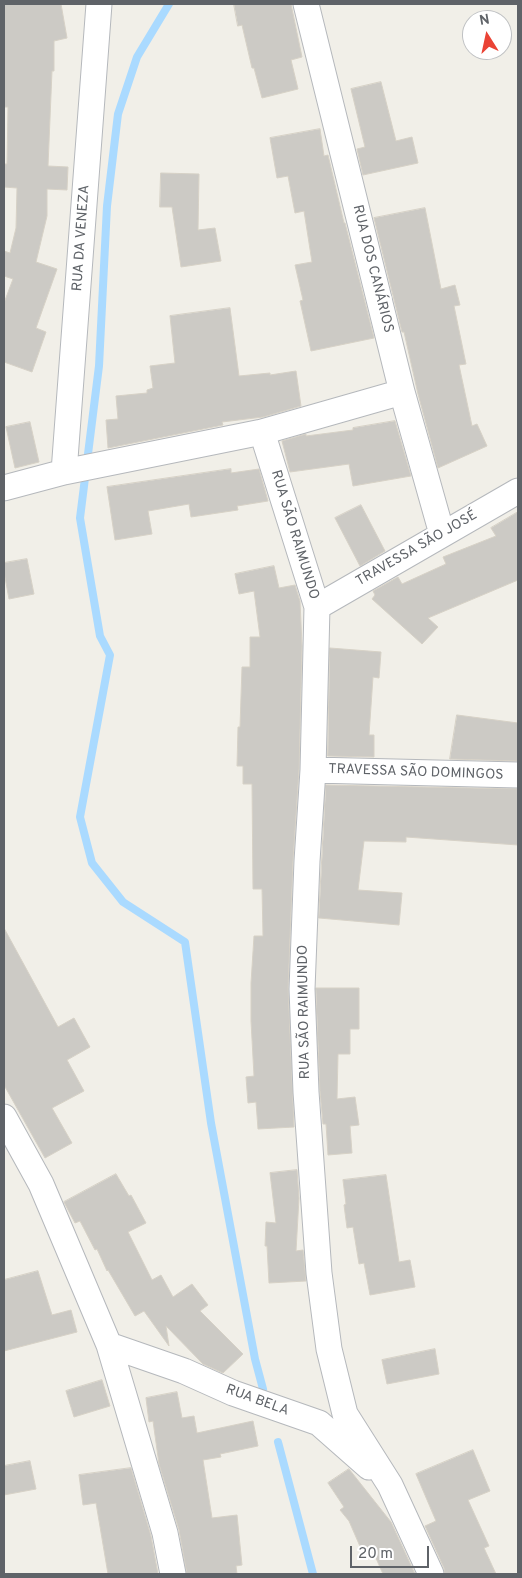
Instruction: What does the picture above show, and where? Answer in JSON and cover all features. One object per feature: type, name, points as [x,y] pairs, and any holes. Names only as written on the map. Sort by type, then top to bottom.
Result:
[{"type":"street","name":"RUA DA VENEZA","points":[[66,472],[99,4]]},
{"type":"street","name":"RUA DOS CANÁRIOS","points":[[306,4],[402,392],[442,534]]},
{"type":"street","points":[[4,488],[66,472],[262,432],[402,392]]},
{"type":"street","name":"RUA SÃO RAIMUNDO","points":[[262,432],[317,607],[313,770],[302,989],[306,1092],[319,1273],[329,1349],[346,1414],[390,1485],[424,1555],[431,1574]]},
{"type":"street","name":"TRAVESSA SÃO JOSÉ","points":[[317,607],[518,491]]},
{"type":"street","name":"TRAVESSA SÃO DOMINGOS","points":[[313,770],[518,775]]},
{"type":"street","points":[[4,1117],[42,1184],[109,1344],[165,1533],[173,1574]]},
{"type":"street","name":"RUA BELA","points":[[109,1344],[184,1371],[234,1393],[319,1423],[390,1485]]},
{"type":"building","points":[[4,4],[61,4],[67,38],[54,41],[48,166],[68,167],[67,190],[47,189],[47,216],[36,262],[57,269],[36,328],[46,332],[32,372],[4,362],[4,303],[13,279],[4,276],[4,251],[10,253],[16,228],[17,188],[4,187],[4,164],[7,164],[8,107],[4,107]]},
{"type":"building","points":[[234,4],[291,4],[302,57],[291,60],[298,89],[262,98],[254,68],[252,68],[242,25],[238,26]]},
{"type":"building","points":[[381,82],[396,141],[412,137],[418,163],[363,175],[357,149],[365,147],[351,89]]},
{"type":"building","points":[[320,129],[324,156],[328,155],[374,338],[311,351],[300,301],[303,300],[295,265],[312,262],[304,211],[295,213],[288,176],[277,178],[270,138]]},
{"type":"building","points":[[161,173],[199,174],[198,230],[215,228],[221,261],[181,267],[172,207],[160,207]]},
{"type":"building","points":[[425,208],[441,289],[455,285],[460,305],[454,306],[466,364],[459,365],[472,426],[477,424],[487,446],[438,468],[374,218]]},
{"type":"building","points":[[230,308],[239,376],[270,373],[270,375],[296,371],[301,406],[263,417],[222,422],[223,425],[108,448],[106,420],[118,419],[116,396],[147,393],[147,390],[153,388],[150,366],[175,363],[170,316]]},
{"type":"building","points":[[395,421],[411,476],[353,486],[349,464],[290,472],[282,441],[306,434],[306,436],[353,430],[353,428]]},
{"type":"building","points":[[30,422],[39,462],[15,468],[6,427]]},
{"type":"building","points":[[231,469],[231,473],[259,469],[268,501],[237,506],[238,510],[191,517],[189,504],[148,511],[152,534],[115,540],[107,487]]},
{"type":"building","points":[[361,505],[385,551],[360,566],[335,518]]},
{"type":"building","points":[[518,512],[518,580],[428,618],[438,627],[422,644],[372,599],[375,595],[373,591],[398,577],[402,584],[446,564],[443,557],[496,536],[491,528]]},
{"type":"building","points":[[27,559],[34,594],[9,599],[4,563]]},
{"type":"building","points":[[274,566],[279,588],[295,585],[300,601],[302,646],[299,769],[288,988],[294,1127],[258,1129],[256,1102],[248,1103],[246,1077],[254,1076],[251,983],[254,936],[263,936],[262,889],[253,889],[252,784],[243,784],[243,766],[237,766],[242,667],[250,667],[250,637],[260,637],[254,591],[239,594],[235,574]]},
{"type":"building","points":[[330,648],[381,652],[379,678],[373,677],[369,735],[374,735],[374,757],[328,756]]},
{"type":"building","points":[[457,715],[518,723],[518,761],[450,759]]},
{"type":"building","points":[[326,785],[518,789],[518,845],[406,837],[406,842],[364,841],[358,890],[402,893],[399,925],[319,918]]},
{"type":"building","points":[[4,928],[58,1027],[74,1018],[90,1047],[67,1060],[84,1091],[52,1108],[72,1143],[45,1158],[4,1085]]},
{"type":"building","points":[[316,988],[359,988],[359,1029],[350,1029],[350,1054],[338,1054],[337,1099],[355,1097],[359,1125],[350,1126],[352,1153],[328,1155],[326,1124],[323,1124],[320,1091]]},
{"type":"building","points":[[297,1170],[299,1198],[296,1251],[303,1250],[306,1281],[269,1283],[267,1246],[265,1246],[266,1222],[276,1223],[270,1173]]},
{"type":"building","points":[[116,1174],[129,1196],[131,1195],[146,1223],[128,1232],[152,1280],[161,1275],[173,1297],[192,1284],[208,1305],[200,1311],[243,1354],[223,1373],[203,1364],[166,1326],[169,1346],[144,1311],[135,1316],[107,1271],[97,1249],[95,1250],[80,1221],[75,1223],[64,1202]]},
{"type":"building","points":[[386,1175],[399,1262],[410,1260],[415,1287],[370,1295],[364,1263],[359,1264],[353,1227],[347,1228],[343,1180]]},
{"type":"building","points":[[38,1271],[52,1315],[71,1310],[77,1332],[4,1351],[4,1280]]},
{"type":"building","points":[[435,1349],[439,1374],[387,1384],[382,1360]]},
{"type":"building","points":[[102,1380],[110,1406],[74,1417],[66,1391]]},
{"type":"building","points":[[177,1392],[182,1418],[194,1416],[197,1433],[253,1421],[258,1446],[220,1454],[221,1457],[203,1460],[212,1518],[237,1515],[242,1565],[236,1566],[237,1574],[187,1574],[179,1530],[159,1464],[153,1421],[149,1422],[146,1398]]},
{"type":"building","points":[[473,1450],[490,1491],[468,1500],[489,1546],[484,1548],[496,1574],[445,1574],[425,1526],[436,1521],[416,1474]]},
{"type":"building","points":[[30,1461],[36,1489],[4,1495],[4,1466]]},
{"type":"building","points":[[131,1468],[151,1536],[158,1574],[108,1574],[96,1503],[83,1505],[79,1475]]},
{"type":"building","points":[[349,1469],[391,1522],[415,1574],[383,1574],[371,1547],[362,1551],[349,1521],[340,1510],[344,1507],[328,1483]]},
{"type":"waterway","points":[[169,4],[137,57],[118,114],[107,206],[99,366],[80,518],[100,636],[110,655],[80,817],[92,863],[123,902],[185,942],[211,1123],[255,1359],[263,1389]]},
{"type":"waterway","points":[[278,1442],[313,1574]]}]
